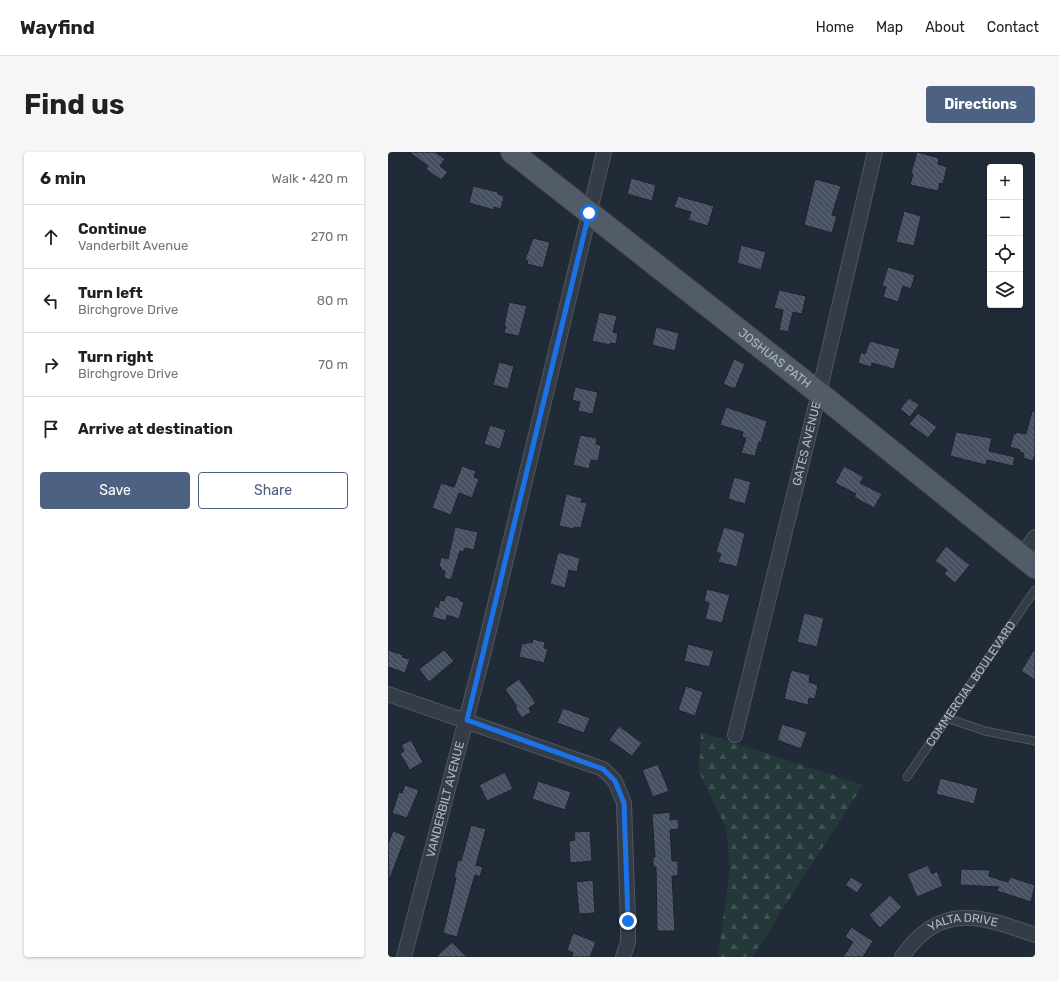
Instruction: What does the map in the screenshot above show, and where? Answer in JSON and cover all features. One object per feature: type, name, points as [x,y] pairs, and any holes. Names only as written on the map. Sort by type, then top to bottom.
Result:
[{"type":"main road","name":"JOSHUAS PATH","points":[[512,152],[819,393],[1029,561]]},
{"type":"street","name":"VANDERBILT AVENUE","points":[[404,957],[467,720],[604,152]]},
{"type":"street","name":"GATES AVENUE","points":[[735,735],[819,393],[875,152]]},
{"type":"street","points":[[1029,561],[1035,537]]},
{"type":"street","points":[[388,694],[467,720],[603,769],[615,781],[624,803],[628,921],[628,942],[624,957]]},
{"type":"street","name":"YALTA DRIVE","points":[[902,957],[910,945],[930,927],[952,918],[973,917],[997,921],[1035,935]]},
{"type":"lane","name":"COMMERCIAL BOULEVARD","points":[[907,777],[1035,590]]},
{"type":"lane","points":[[947,718],[985,731],[1035,741]]},
{"type":"green space","points":[[701,732],[863,785],[752,957],[718,957],[730,868],[726,828],[699,772]]},
{"type":"building","points":[[409,152],[435,152],[445,159],[440,166],[448,172],[441,180],[426,169],[428,166]]},
{"type":"building","points":[[917,152],[939,158],[938,164],[947,167],[943,184],[940,183],[938,191],[910,185],[913,174],[911,173]]},
{"type":"building","points":[[631,178],[656,185],[652,201],[627,194]]},
{"type":"building","points":[[815,179],[841,186],[832,215],[837,216],[832,233],[804,225]]},
{"type":"building","points":[[473,186],[498,192],[498,194],[504,196],[501,209],[494,207],[494,210],[469,203]]},
{"type":"building","points":[[678,196],[714,206],[708,226],[688,220],[691,212],[674,207]]},
{"type":"building","points":[[904,211],[921,216],[914,246],[896,242]]},
{"type":"building","points":[[533,238],[550,242],[543,268],[527,264],[528,261],[525,260]]},
{"type":"building","points":[[741,245],[766,252],[761,270],[737,263]]},
{"type":"building","points":[[888,267],[915,275],[911,289],[903,286],[898,302],[883,297],[886,287],[882,286]]},
{"type":"building","points":[[779,290],[806,296],[802,314],[793,312],[788,332],[779,330],[783,310],[774,308]]},
{"type":"building","points":[[509,302],[527,306],[519,336],[504,333]]},
{"type":"building","points":[[599,312],[617,316],[613,332],[618,333],[616,344],[610,343],[610,345],[592,341]]},
{"type":"building","points":[[656,327],[679,333],[675,351],[652,345]]},
{"type":"building","points":[[870,341],[900,349],[894,369],[872,363],[871,367],[858,363],[861,352],[865,354]]},
{"type":"building","points":[[734,359],[745,364],[735,389],[723,384]]},
{"type":"building","points":[[499,362],[514,366],[508,389],[493,385]]},
{"type":"building","points":[[575,387],[598,392],[593,414],[578,411],[580,402],[572,400]]},
{"type":"building","points":[[909,398],[919,405],[910,417],[900,409]]},
{"type":"building","points":[[726,407],[767,421],[755,456],[741,453],[746,438],[742,437],[743,432],[720,425]]},
{"type":"building","points":[[1032,411],[1035,412],[1035,454],[1033,461],[1023,458],[1024,453],[1019,452],[1020,450],[1010,447],[1014,433],[1026,434]]},
{"type":"building","points":[[918,413],[937,427],[928,438],[909,424]]},
{"type":"building","points":[[490,425],[506,430],[500,449],[484,444]]},
{"type":"building","points":[[956,432],[992,438],[989,451],[1015,457],[1013,466],[987,460],[986,465],[950,456]]},
{"type":"building","points":[[580,435],[597,438],[596,444],[601,446],[598,461],[591,460],[589,469],[573,465]]},
{"type":"building","points":[[462,466],[476,471],[474,477],[479,479],[472,498],[459,493],[451,515],[432,508],[441,483],[454,487]]},
{"type":"building","points":[[844,466],[864,477],[860,483],[882,494],[874,508],[854,497],[856,494],[835,483]]},
{"type":"building","points":[[734,477],[751,482],[745,504],[728,499]]},
{"type":"building","points":[[566,494],[582,498],[581,502],[587,503],[581,528],[574,527],[574,529],[559,526]]},
{"type":"building","points":[[455,527],[478,532],[474,550],[465,548],[463,552],[460,551],[451,580],[444,578],[445,571],[441,570],[441,567],[439,566],[441,557],[448,559]]},
{"type":"building","points":[[724,527],[745,533],[737,567],[718,562],[721,554],[716,552]]},
{"type":"building","points":[[946,546],[970,565],[955,583],[944,574],[947,570],[935,561]]},
{"type":"building","points":[[558,552],[580,558],[577,572],[569,570],[565,588],[550,584]]},
{"type":"building","points":[[707,589],[730,595],[722,623],[705,619],[709,603],[704,601]]},
{"type":"building","points":[[446,595],[459,598],[459,600],[464,602],[459,619],[447,615],[446,621],[432,617],[435,606],[438,608],[440,600],[444,601]]},
{"type":"building","points":[[804,613],[824,618],[817,647],[797,642]]},
{"type":"building","points":[[533,639],[545,642],[544,648],[548,649],[544,663],[519,657],[522,643],[532,643]]},
{"type":"building","points":[[688,644],[714,651],[709,667],[684,661]]},
{"type":"building","points":[[1035,648],[1035,680],[1021,671]]},
{"type":"building","points":[[388,650],[410,659],[405,673],[388,667]]},
{"type":"building","points":[[444,650],[454,661],[429,682],[419,669]]},
{"type":"building","points":[[791,670],[810,675],[809,682],[818,685],[815,699],[809,698],[808,705],[784,699]]},
{"type":"building","points":[[519,679],[536,703],[529,708],[531,712],[522,718],[515,708],[517,707],[505,689]]},
{"type":"building","points":[[686,686],[703,692],[695,716],[678,710]]},
{"type":"building","points":[[563,708],[590,718],[584,733],[557,723]]},
{"type":"building","points":[[782,724],[807,732],[801,749],[777,740]]},
{"type":"building","points":[[619,726],[642,743],[632,756],[609,740]]},
{"type":"building","points":[[411,740],[423,762],[410,770],[400,754],[404,751],[401,745]]},
{"type":"building","points":[[658,764],[669,791],[653,797],[642,770]]},
{"type":"building","points":[[505,772],[513,789],[487,801],[479,785]]},
{"type":"building","points":[[940,778],[978,788],[974,804],[936,794]]},
{"type":"building","points":[[538,781],[571,792],[565,810],[532,799]]},
{"type":"building","points":[[405,785],[419,790],[407,818],[392,813],[399,792],[402,793]]},
{"type":"building","points":[[670,812],[670,820],[678,819],[679,829],[670,830],[672,861],[678,861],[678,876],[672,876],[675,931],[657,931],[656,867],[653,867],[653,857],[655,857],[652,814]]},
{"type":"building","points":[[471,825],[486,829],[476,865],[483,867],[480,877],[475,875],[457,937],[443,933],[456,878],[454,877],[458,860],[461,861]]},
{"type":"building","points":[[393,831],[406,836],[389,881],[388,844]]},
{"type":"building","points":[[590,831],[592,861],[570,863],[569,841],[575,840],[574,832]]},
{"type":"building","points":[[928,865],[932,874],[937,871],[943,886],[917,897],[907,874]]},
{"type":"building","points":[[961,869],[990,870],[989,876],[1001,880],[1008,882],[1010,877],[1035,885],[1031,902],[997,891],[999,887],[960,885]]},
{"type":"building","points":[[851,877],[863,884],[857,893],[845,885]]},
{"type":"building","points":[[593,880],[595,913],[579,914],[576,882]]},
{"type":"building","points":[[890,895],[902,907],[880,928],[869,915]]},
{"type":"building","points":[[851,927],[873,941],[863,957],[843,957],[853,942],[845,937]]},
{"type":"building","points":[[573,933],[596,942],[590,957],[572,957],[573,953],[567,950]]},
{"type":"building","points":[[452,942],[467,957],[436,957]]},
{"type":"route","points":[[589,213],[467,720],[603,769],[615,781],[624,803],[628,921]]}]
